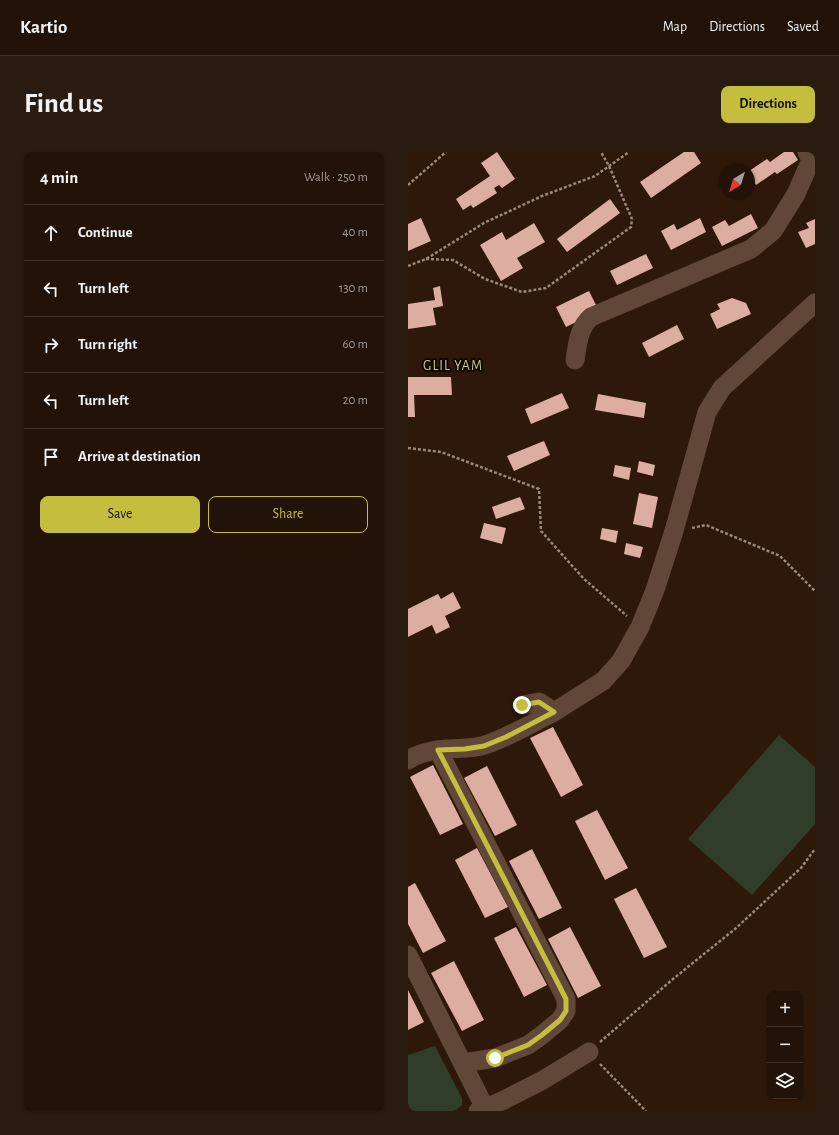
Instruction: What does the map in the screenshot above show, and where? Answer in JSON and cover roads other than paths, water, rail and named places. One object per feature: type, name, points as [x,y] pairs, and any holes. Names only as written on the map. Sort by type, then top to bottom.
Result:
[{"type":"street","points":[[575,360],[580,331],[584,323],[591,317],[751,249],[773,231],[796,194],[811,160],[808,152]]},
{"type":"street","points":[[408,760],[416,755],[438,750],[465,749],[484,746],[506,737],[554,712],[603,682],[621,661],[640,627],[655,590],[674,531],[707,412],[722,388],[815,303]]},
{"type":"street","points":[[522,705],[539,702],[554,712]]},
{"type":"street","points":[[438,750],[566,999],[566,1011],[560,1020],[528,1045],[495,1058],[463,1063]]},
{"type":"street","points":[[408,955],[463,1063],[482,1109],[543,1080],[589,1052]]},
{"type":"district","name":"GLIL YAM","points":[[453,365]]}]
